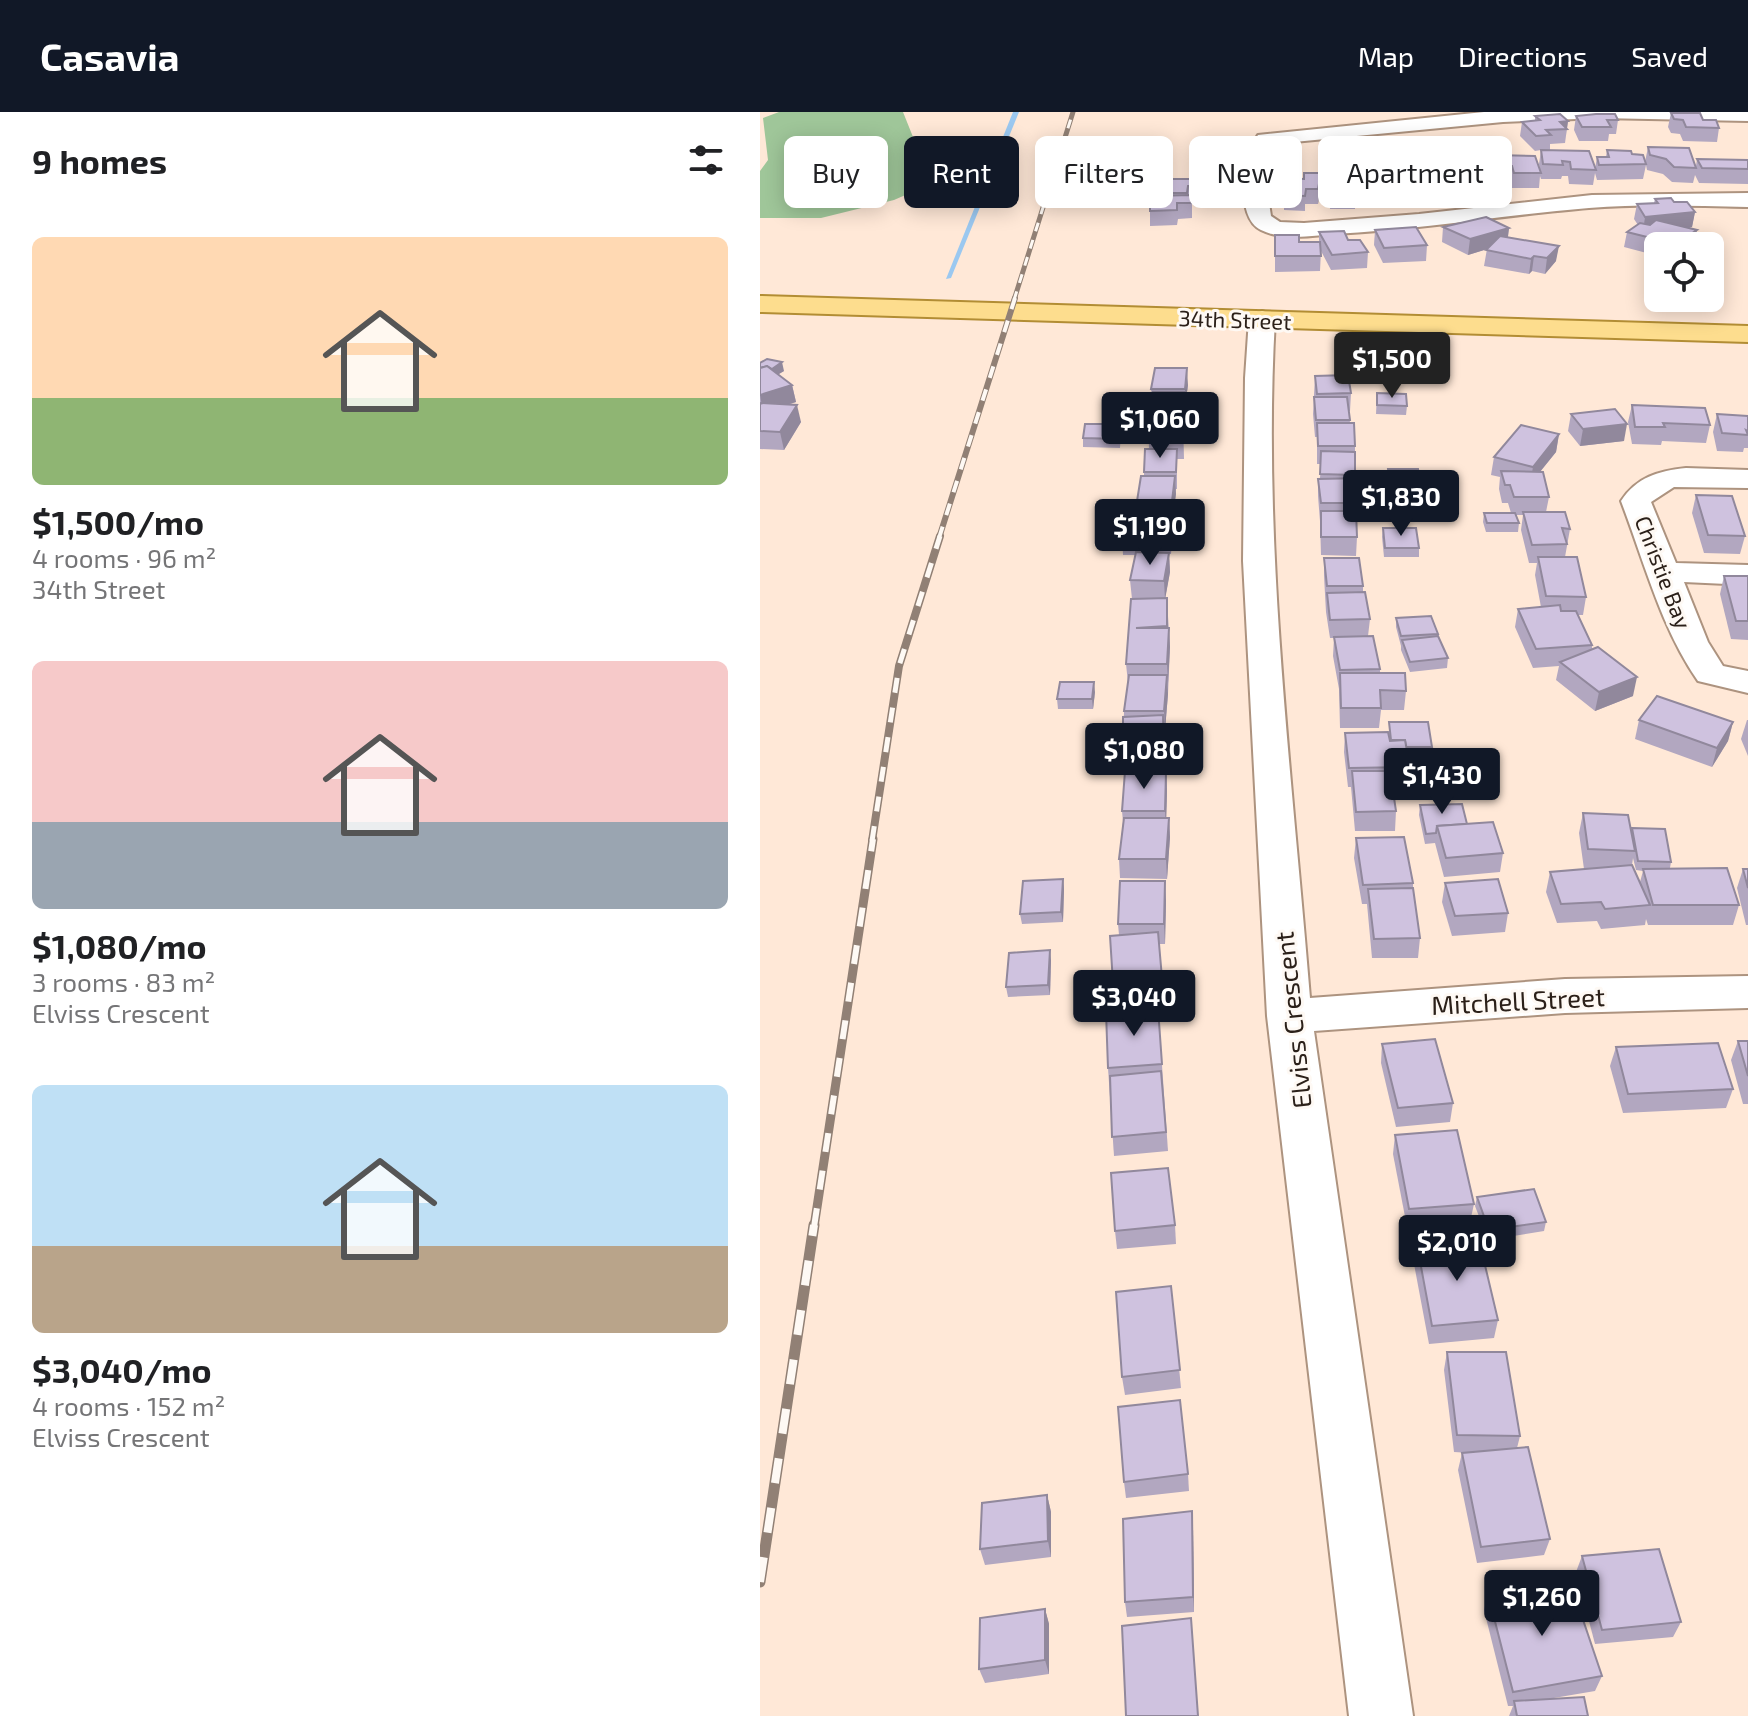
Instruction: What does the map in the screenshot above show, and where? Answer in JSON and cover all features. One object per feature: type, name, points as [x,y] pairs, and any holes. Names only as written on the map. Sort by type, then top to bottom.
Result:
[{"type":"main road","name":"34th Street","points":[[760,304],[1748,332]]},
{"type":"street","points":[[1748,115],[1599,112],[1503,116],[1331,134],[1282,135],[1265,139],[1259,147],[1255,207],[1259,219],[1269,226],[1373,227],[1572,203],[1644,199],[1748,200]]},
{"type":"street","points":[[1572,203],[1591,225]]},
{"type":"street","points":[[1525,209],[1545,226]]},
{"type":"street","name":"Elviss Crescent","points":[[1262,319],[1258,378],[1259,561],[1289,1016],[1381,1716]]},
{"type":"street","name":"Christie Bay","points":[[1748,479],[1661,479],[1643,487],[1636,501],[1691,642],[1710,674],[1748,682]]},
{"type":"street","points":[[1663,572],[1748,575]]},
{"type":"street","name":"Mitchell Street","points":[[1289,1016],[1565,996],[1748,992]]},
{"type":"green space","points":[[779,112],[903,112],[913,136],[904,136],[904,196],[888,201],[888,136],[784,136],[784,208],[862,208],[821,218],[760,218],[760,171],[768,160],[763,118]]},
{"type":"building","points":[[1671,113],[1700,113],[1703,120],[1716,120],[1719,128],[1686,127],[1683,120],[1674,119]]},
{"type":"building","points":[[1560,114],[1568,121],[1560,122],[1567,129],[1546,130],[1551,135],[1536,136],[1522,122],[1540,120],[1535,116]]},
{"type":"building","points":[[1615,114],[1618,120],[1607,120],[1611,127],[1582,127],[1576,116]]},
{"type":"building","points":[[1648,147],[1689,148],[1696,168],[1674,167],[1666,159],[1650,155]]},
{"type":"building","points":[[1541,150],[1589,151],[1596,170],[1571,169],[1570,162],[1562,161],[1563,165],[1543,164]]},
{"type":"building","points":[[1607,150],[1643,155],[1646,164],[1599,165],[1597,157],[1609,157]]},
{"type":"building","points":[[1512,155],[1535,156],[1541,173],[1514,173]]},
{"type":"building","points":[[1697,159],[1748,160],[1748,169],[1702,168]]},
{"type":"building","points":[[1304,173],[1318,173],[1318,189],[1306,189],[1305,196],[1302,196]]},
{"type":"building","points":[[1173,179],[1189,179],[1187,193],[1173,193]]},
{"type":"building","points":[[1173,195],[1189,195],[1189,203],[1177,203],[1177,210],[1150,211],[1150,208],[1173,208]]},
{"type":"building","points":[[1671,198],[1674,202],[1687,202],[1695,212],[1645,217],[1637,204],[1658,203],[1655,199]]},
{"type":"building","points":[[1486,217],[1509,228],[1470,239],[1443,227]]},
{"type":"building","points":[[1656,220],[1697,230],[1644,232],[1644,236],[1627,232],[1640,223],[1650,225]]},
{"type":"building","points":[[1416,227],[1427,245],[1384,248],[1375,230]]},
{"type":"building","points":[[1344,231],[1348,240],[1360,240],[1368,252],[1332,255],[1319,232]]},
{"type":"building","points":[[1275,235],[1299,235],[1299,242],[1320,242],[1321,256],[1275,256]]},
{"type":"building","points":[[1500,236],[1559,246],[1547,258],[1534,256],[1531,259],[1486,250]]},
{"type":"building","points":[[767,359],[782,362],[772,369],[767,366],[760,368],[760,363]]},
{"type":"building","points":[[767,366],[792,385],[760,395],[760,368]]},
{"type":"building","points":[[1155,368],[1187,368],[1185,389],[1151,389]]},
{"type":"building","points":[[1348,375],[1351,393],[1317,394],[1315,376]]},
{"type":"building","points":[[1153,392],[1184,392],[1180,414],[1148,413]]},
{"type":"building","points":[[1377,393],[1406,394],[1407,406],[1377,405]]},
{"type":"building","points":[[1314,397],[1347,397],[1350,420],[1316,420]]},
{"type":"building","points":[[761,403],[797,405],[780,432],[760,431]]},
{"type":"building","points":[[1632,405],[1705,408],[1710,425],[1663,423],[1665,427],[1635,427]]},
{"type":"building","points":[[1615,409],[1627,424],[1583,429],[1571,414]]},
{"type":"building","points":[[1717,414],[1748,416],[1748,435],[1722,433]]},
{"type":"building","points":[[1183,418],[1184,442],[1148,442],[1148,419]]},
{"type":"building","points":[[1317,423],[1354,423],[1355,446],[1318,446]]},
{"type":"building","points":[[1085,424],[1121,424],[1119,439],[1083,438]]},
{"type":"building","points":[[1521,425],[1559,434],[1533,467],[1494,457]]},
{"type":"building","points":[[1145,449],[1177,449],[1176,472],[1144,472]]},
{"type":"building","points":[[1321,451],[1355,452],[1355,475],[1320,474]]},
{"type":"building","points":[[1388,469],[1418,469],[1421,486],[1390,486]]},
{"type":"building","points":[[1501,471],[1543,472],[1549,497],[1514,497],[1510,485],[1505,485]]},
{"type":"building","points":[[1141,476],[1175,476],[1172,501],[1137,501]]},
{"type":"building","points":[[1364,478],[1366,492],[1352,492],[1354,503],[1321,503],[1318,479]]},
{"type":"building","points":[[1371,488],[1404,488],[1406,505],[1373,505]]},
{"type":"building","points":[[1696,495],[1732,496],[1745,536],[1708,535]]},
{"type":"building","points":[[1140,509],[1171,509],[1170,536],[1122,536],[1122,523],[1139,522]]},
{"type":"building","points":[[1321,511],[1356,511],[1357,537],[1321,537]]},
{"type":"building","points":[[1523,512],[1565,512],[1570,529],[1562,528],[1567,544],[1532,545]]},
{"type":"building","points":[[1484,513],[1515,513],[1519,523],[1487,523]]},
{"type":"building","points":[[1383,528],[1416,528],[1419,548],[1385,548]]},
{"type":"building","points":[[1136,552],[1169,553],[1164,581],[1130,580]]},
{"type":"building","points":[[1538,557],[1577,557],[1586,597],[1546,596]]},
{"type":"building","points":[[1324,558],[1359,558],[1363,586],[1327,586]]},
{"type":"building","points":[[1724,576],[1748,576],[1748,621],[1736,621]]},
{"type":"building","points":[[1365,592],[1370,619],[1330,620],[1327,593]]},
{"type":"building","points":[[1167,598],[1167,626],[1136,628],[1169,628],[1167,664],[1126,664],[1131,599]]},
{"type":"building","points":[[1560,605],[1561,611],[1576,611],[1592,645],[1536,649],[1518,609]]},
{"type":"building","points":[[1431,616],[1438,634],[1401,636],[1396,618]]},
{"type":"building","points":[[1373,636],[1380,669],[1340,670],[1334,637]]},
{"type":"building","points":[[1438,636],[1448,658],[1410,662],[1402,640]]},
{"type":"building","points":[[1598,647],[1637,677],[1599,692],[1560,662]]},
{"type":"building","points":[[1340,673],[1405,673],[1406,691],[1380,690],[1381,708],[1341,708]]},
{"type":"building","points":[[1129,675],[1167,675],[1164,711],[1124,711]]},
{"type":"building","points":[[1060,682],[1094,682],[1092,699],[1057,699]]},
{"type":"building","points":[[1657,696],[1733,722],[1717,748],[1639,720]]},
{"type":"building","points":[[1163,715],[1164,752],[1123,754],[1123,717]]},
{"type":"building","points":[[1389,722],[1428,722],[1432,747],[1406,747],[1405,740],[1391,740]]},
{"type":"building","points":[[1388,732],[1390,741],[1405,740],[1410,767],[1349,768],[1345,733]]},
{"type":"building","points":[[1125,771],[1166,771],[1165,811],[1122,811]]},
{"type":"building","points":[[1352,771],[1390,771],[1396,811],[1356,812]]},
{"type":"building","points":[[1462,804],[1467,824],[1437,826],[1436,833],[1426,834],[1420,805]]},
{"type":"building","points":[[1583,813],[1628,815],[1635,851],[1588,849]]},
{"type":"building","points":[[1124,818],[1169,818],[1166,859],[1119,859]]},
{"type":"building","points":[[1493,822],[1503,853],[1446,858],[1437,826]]},
{"type":"building","points":[[1632,828],[1665,829],[1671,862],[1638,861]]},
{"type":"building","points":[[1404,837],[1413,883],[1363,885],[1356,838]]},
{"type":"building","points":[[1632,865],[1650,905],[1605,909],[1601,902],[1561,904],[1550,872]]},
{"type":"building","points":[[1727,868],[1739,905],[1653,905],[1643,869]]},
{"type":"building","points":[[1743,869],[1748,869],[1748,888]]},
{"type":"building","points":[[1063,879],[1061,912],[1020,914],[1023,881]]},
{"type":"building","points":[[1498,879],[1508,913],[1455,916],[1445,883]]},
{"type":"building","points":[[1120,881],[1165,881],[1164,924],[1118,924]]},
{"type":"building","points":[[1413,888],[1420,938],[1374,939],[1368,889]]},
{"type":"building","points":[[1158,932],[1162,978],[1113,983],[1110,936]]},
{"type":"building","points":[[1050,950],[1048,985],[1006,987],[1009,953]]},
{"type":"building","points":[[1158,1008],[1162,1064],[1108,1068],[1106,1012]]},
{"type":"building","points":[[1435,1039],[1453,1103],[1398,1108],[1382,1044]]},
{"type":"building","points":[[1738,1041],[1748,1041],[1748,1076]]},
{"type":"building","points":[[1718,1043],[1733,1089],[1628,1094],[1616,1047]]},
{"type":"building","points":[[1161,1071],[1166,1132],[1112,1137],[1110,1076]]},
{"type":"building","points":[[1457,1130],[1474,1204],[1409,1209],[1395,1135]]},
{"type":"building","points":[[1168,1168],[1175,1225],[1115,1231],[1111,1173]]},
{"type":"building","points":[[1534,1189],[1546,1222],[1489,1230],[1477,1197]]},
{"type":"building","points":[[1479,1240],[1498,1320],[1432,1326],[1417,1245]]},
{"type":"building","points":[[1171,1286],[1180,1370],[1122,1377],[1116,1292]]},
{"type":"building","points":[[1447,1352],[1506,1352],[1520,1436],[1457,1435]]},
{"type":"building","points":[[1180,1400],[1188,1474],[1124,1482],[1118,1407]]},
{"type":"building","points":[[1528,1447],[1550,1539],[1481,1547],[1462,1453]]},
{"type":"building","points":[[1047,1495],[1048,1541],[980,1549],[982,1503]]},
{"type":"building","points":[[1192,1511],[1193,1597],[1125,1602],[1123,1519]]},
{"type":"building","points":[[1659,1549],[1681,1622],[1602,1630],[1582,1556]]},
{"type":"building","points":[[1554,1582],[1564,1611],[1579,1608],[1602,1676],[1513,1692],[1488,1594]]},
{"type":"building","points":[[1045,1609],[1045,1660],[979,1669],[980,1618]]},
{"type":"building","points":[[1191,1618],[1198,1716],[1126,1716],[1122,1626]]},
{"type":"building","points":[[1584,1697],[1588,1716],[1517,1716],[1514,1701]]},
{"type":"waterway","points":[[948,278],[1016,112]]},
{"type":"railway","points":[[1014,300],[1073,112]]},
{"type":"railway","points":[[939,538],[1015,298]]},
{"type":"railway","points":[[872,841],[899,666],[940,536]]},
{"type":"railway","points":[[814,1227],[873,839]]},
{"type":"railway","points":[[760,1582],[814,1225]]}]
